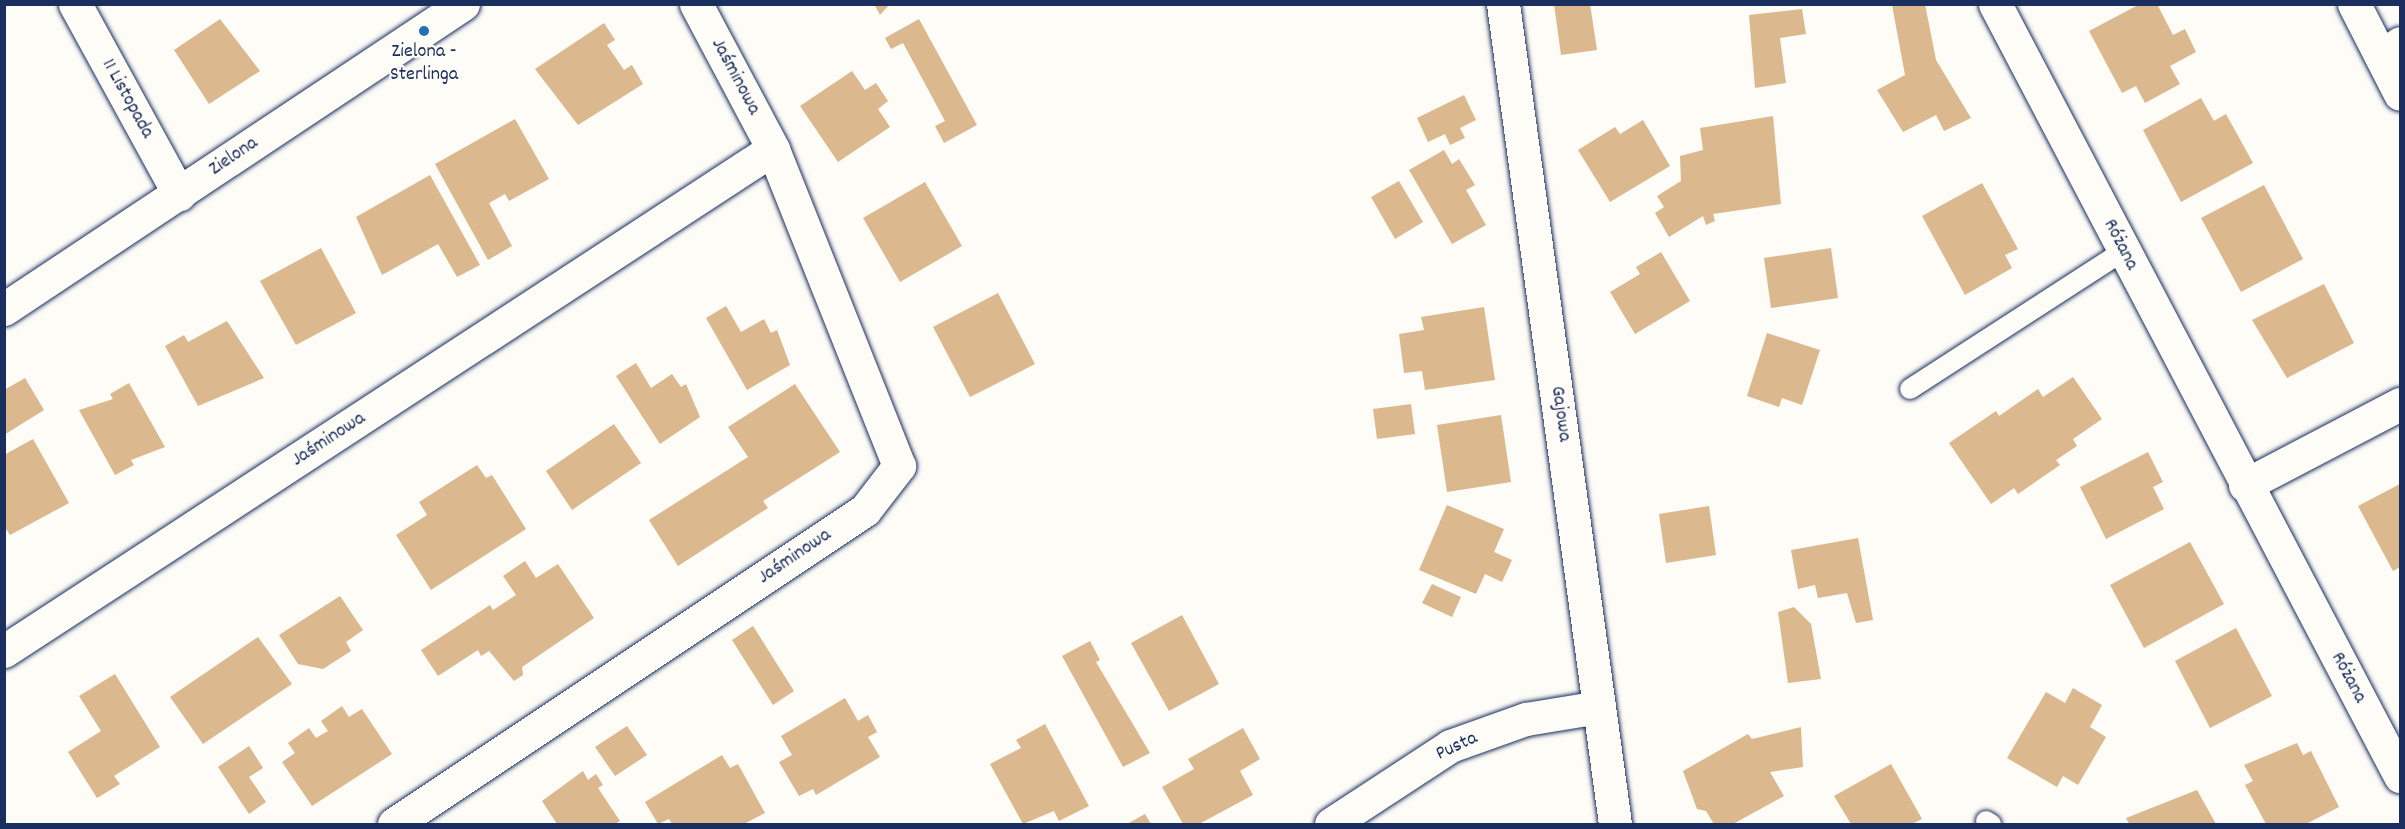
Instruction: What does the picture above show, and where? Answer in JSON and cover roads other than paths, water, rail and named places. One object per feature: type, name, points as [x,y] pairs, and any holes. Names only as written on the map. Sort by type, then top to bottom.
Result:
[{"type":"street","name":"11 Listopada","points":[[75,4],[179,194]]},
{"type":"street","name":"Zielona","points":[[4,309],[463,4]]},
{"type":"street","name":"Jaśminowa","points":[[394,825],[865,510],[899,466],[773,149],[696,4]]},
{"type":"street","name":"Gajowa","points":[[1503,4],[1615,825]]},
{"type":"street","name":"Różana","points":[[1995,4],[2400,776]]},
{"type":"street","points":[[2354,4],[2391,50],[2400,94]]},
{"type":"street","name":"Jaśminowa","points":[[4,651],[773,149]]},
{"type":"street","points":[[2245,484],[2400,404]]},
{"type":"street","name":"Pusta","points":[[1330,825],[1450,746],[1526,719],[1599,707]]},
{"type":"lane","points":[[1910,389],[2123,251]]},
{"type":"place","name":"Zielona - Sterlinga","points":[[424,31]]}]
